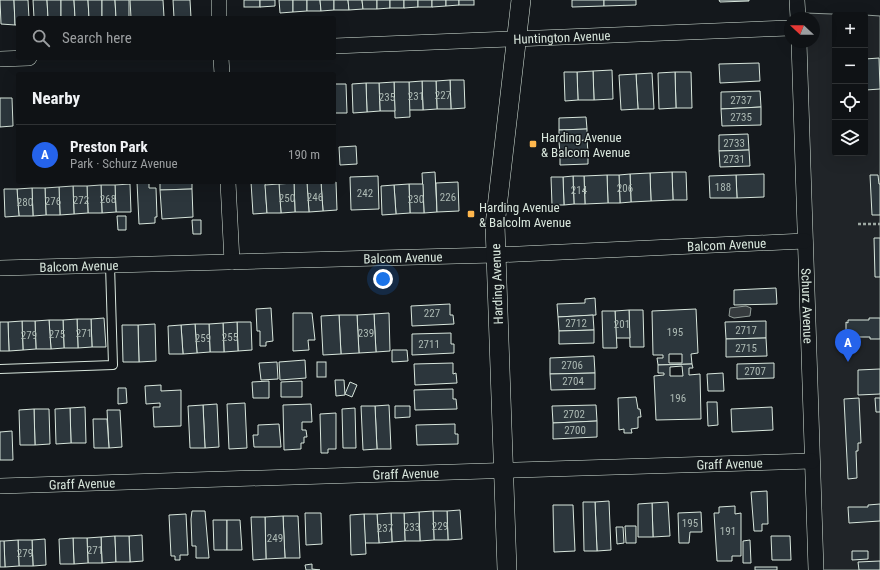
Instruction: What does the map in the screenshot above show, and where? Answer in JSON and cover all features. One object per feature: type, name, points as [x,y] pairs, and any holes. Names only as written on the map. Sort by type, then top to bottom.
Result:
[{"type":"street","points":[[219,0],[219,16]]},
{"type":"street","name":"Harding Avenue","points":[[507,570],[495,255],[496,215],[521,0]]},
{"type":"street","points":[[797,0],[798,12]]},
{"type":"street","name":"Huntington Avenue","points":[[336,46],[784,28]]},
{"type":"street","name":"Schurz Avenue","points":[[799,48],[816,570]]},
{"type":"street","points":[[0,59],[16,58]]},
{"type":"street","points":[[221,60],[222,72]]},
{"type":"street","points":[[228,184],[232,262]]},
{"type":"street","name":"Balcom Avenue","points":[[0,268],[495,255],[805,241]]},
{"type":"street","name":"Graff Avenue","points":[[0,486],[812,461]]},
{"type":"lane","points":[[0,369],[113,365],[110,265]]},
{"type":"path","points":[[858,224],[880,224]]},
{"type":"shaded area","points":[[820,14],[832,14],[832,156],[868,156],[868,15],[880,16],[880,570],[822,570],[806,48],[820,48]]},
{"type":"shaded area","points":[[746,306],[751,308],[750,316],[734,318],[729,316],[730,308]]},
{"type":"building","points":[[0,0],[14,0],[15,25],[1,24]]},
{"type":"building","points":[[14,0],[28,0],[29,16],[16,16],[15,25]]},
{"type":"building","points":[[33,0],[47,0],[48,16],[34,16]]},
{"type":"building","points":[[47,0],[61,0],[61,16],[48,16]]},
{"type":"building","points":[[61,0],[74,0],[75,16],[61,16]]},
{"type":"building","points":[[74,0],[88,0],[89,16],[75,16]]},
{"type":"building","points":[[88,0],[102,0],[102,16],[89,16]]},
{"type":"building","points":[[102,0],[115,0],[116,16],[102,16]]},
{"type":"building","points":[[115,0],[129,0],[129,16],[116,16]]},
{"type":"building","points":[[130,0],[163,0],[164,16],[131,16]]},
{"type":"building","points":[[173,0],[190,0],[191,16],[174,16]]},
{"type":"building","points":[[244,0],[260,0],[260,7],[244,7]]},
{"type":"building","points":[[260,0],[275,0],[275,6],[260,7]]},
{"type":"building","points":[[279,0],[293,0],[293,12],[280,13]]},
{"type":"building","points":[[293,0],[307,0],[307,11],[293,12]]},
{"type":"building","points":[[307,0],[320,0],[321,11],[307,11]]},
{"type":"building","points":[[320,0],[334,0],[334,10],[321,11]]},
{"type":"building","points":[[334,0],[348,0],[349,10],[334,10]]},
{"type":"building","points":[[348,0],[362,0],[363,9],[349,10]]},
{"type":"building","points":[[362,0],[377,0],[377,9],[363,9]]},
{"type":"building","points":[[377,0],[390,0],[390,8],[377,9]]},
{"type":"building","points":[[390,0],[404,0],[404,8],[390,8]]},
{"type":"building","points":[[404,0],[418,0],[418,7],[404,8]]},
{"type":"building","points":[[418,0],[432,0],[432,7],[418,7]]},
{"type":"building","points":[[432,0],[446,0],[446,6],[432,7]]},
{"type":"building","points":[[446,0],[459,0],[459,5],[446,6]]},
{"type":"building","points":[[459,0],[474,0],[474,5],[459,5]]},
{"type":"building","points":[[572,0],[604,0],[604,6],[572,7]]},
{"type":"building","points":[[604,0],[636,0],[636,5],[604,6]]},
{"type":"building","points":[[719,0],[749,0],[749,1],[720,2]]},
{"type":"building","points":[[879,58],[880,89],[868,90],[868,59]]},
{"type":"building","points":[[759,63],[760,81],[720,83],[719,64]]},
{"type":"building","points":[[612,70],[613,99],[594,100],[593,71]]},
{"type":"building","points":[[593,71],[594,100],[578,100],[577,72]]},
{"type":"building","points":[[564,72],[577,72],[578,100],[565,101]]},
{"type":"building","points":[[675,72],[691,72],[692,108],[676,108]]},
{"type":"building","points":[[675,72],[676,108],[659,109],[658,73]]},
{"type":"building","points":[[652,73],[654,109],[638,109],[636,74]]},
{"type":"building","points":[[636,74],[638,109],[621,110],[619,75]]},
{"type":"building","points":[[450,80],[464,80],[465,108],[451,109]]},
{"type":"building","points":[[450,80],[451,109],[437,109],[436,81]]},
{"type":"building","points":[[422,81],[436,81],[437,109],[423,110]]},
{"type":"building","points":[[422,81],[423,110],[409,110],[409,82]]},
{"type":"building","points":[[394,82],[409,82],[410,117],[395,118]]},
{"type":"building","points":[[394,82],[395,111],[380,111],[379,83]]},
{"type":"building","points":[[366,83],[379,83],[380,111],[367,112]]},
{"type":"building","points":[[366,83],[367,112],[353,113],[352,84]]},
{"type":"building","points":[[336,84],[346,84],[347,113],[336,113]]},
{"type":"building","points":[[760,91],[761,107],[721,109],[721,92]]},
{"type":"building","points":[[0,98],[12,98],[13,126],[0,127]]},
{"type":"building","points":[[761,107],[761,125],[722,126],[721,109]]},
{"type":"building","points":[[586,117],[587,129],[559,130],[559,118]]},
{"type":"building","points":[[587,129],[587,140],[559,142],[559,130]]},
{"type":"building","points":[[748,134],[749,150],[719,151],[719,135]]},
{"type":"building","points":[[587,140],[588,152],[560,153],[559,142]]},
{"type":"building","points":[[356,146],[357,164],[340,165],[339,147]]},
{"type":"building","points":[[749,150],[750,166],[720,167],[719,151]]},
{"type":"building","points":[[588,152],[588,164],[560,165],[560,153]]},
{"type":"building","points":[[435,172],[437,212],[424,213],[422,173]]},
{"type":"building","points":[[672,172],[686,172],[687,200],[673,200]]},
{"type":"building","points":[[672,172],[673,200],[651,201],[650,173]]},
{"type":"building","points":[[650,173],[651,201],[631,202],[630,174]]},
{"type":"building","points":[[630,174],[631,202],[620,203],[619,175]]},
{"type":"building","points":[[764,174],[764,197],[737,198],[736,175]]},
{"type":"building","points":[[607,175],[619,175],[620,203],[608,203]]},
{"type":"building","points":[[607,175],[608,203],[585,204],[584,176]]},
{"type":"building","points":[[736,175],[737,198],[710,198],[709,176]]},
{"type":"building","points":[[870,175],[878,175],[880,184],[880,215],[872,215]]},
{"type":"building","points":[[378,176],[379,209],[351,210],[350,177]]},
{"type":"building","points":[[573,176],[584,176],[585,204],[574,204]]},
{"type":"building","points":[[573,176],[574,204],[564,205],[563,177]]},
{"type":"building","points":[[551,177],[563,177],[564,205],[552,205]]},
{"type":"building","points":[[336,182],[337,210],[323,211],[321,184],[336,184]]},
{"type":"building","points":[[458,182],[459,211],[437,212],[436,183]]},
{"type":"building","points":[[130,184],[131,212],[116,212],[115,185]]},
{"type":"building","points":[[137,184],[149,184],[149,188],[156,188],[157,217],[155,217],[155,223],[139,224]]},
{"type":"building","points":[[160,184],[192,184],[192,189],[160,190]]},
{"type":"building","points":[[251,184],[265,184],[267,213],[253,214]]},
{"type":"building","points":[[279,184],[294,184],[295,212],[281,213]]},
{"type":"building","points":[[279,184],[281,213],[267,213],[265,185]]},
{"type":"building","points":[[294,184],[307,184],[309,212],[295,212]]},
{"type":"building","points":[[307,184],[321,184],[323,211],[309,212]]},
{"type":"building","points":[[409,184],[423,184],[424,213],[410,213]]},
{"type":"building","points":[[409,184],[410,213],[396,214],[394,185]]},
{"type":"building","points":[[101,185],[115,185],[116,212],[102,213]]},
{"type":"building","points":[[101,185],[102,213],[88,213],[87,186]]},
{"type":"building","points":[[394,185],[396,214],[382,215],[381,186]]},
{"type":"building","points":[[73,186],[87,186],[88,213],[74,214]]},
{"type":"building","points":[[73,186],[74,214],[60,215],[59,187]]},
{"type":"building","points":[[59,187],[60,215],[46,215],[45,188]]},
{"type":"building","points":[[32,188],[45,188],[46,215],[33,216]]},
{"type":"building","points":[[32,188],[33,216],[19,216],[17,189]]},
{"type":"building","points":[[4,189],[17,189],[19,216],[5,217]]},
{"type":"building","points":[[192,189],[193,217],[162,219],[160,190]]},
{"type":"building","points":[[117,216],[126,216],[126,230],[118,230]]},
{"type":"building","points":[[192,220],[201,220],[201,234],[193,234]]},
{"type":"building","points":[[874,238],[880,238],[880,277],[875,277]]},
{"type":"building","points":[[776,288],[777,304],[734,305],[734,290]]},
{"type":"building","points":[[595,298],[596,315],[558,317],[557,304],[585,303],[585,299]]},
{"type":"building","points":[[450,304],[450,315],[453,315],[454,324],[412,326],[411,306]]},
{"type":"building","points":[[271,308],[273,341],[266,342],[266,346],[260,346],[260,331],[257,331],[256,309]]},
{"type":"building","points":[[696,309],[698,353],[691,354],[692,364],[658,365],[657,358],[663,358],[663,355],[653,355],[652,311]],"holes":[[[669,354],[682,354],[682,363],[669,363]]]},
{"type":"building","points":[[629,310],[643,310],[644,347],[630,347]]},
{"type":"building","points":[[629,310],[630,338],[616,338],[615,311]]},
{"type":"building","points":[[602,311],[615,311],[617,348],[603,348]]},
{"type":"building","points":[[293,313],[312,313],[315,340],[308,340],[309,350],[293,351]]},
{"type":"building","points":[[389,313],[390,351],[376,352],[374,314]]},
{"type":"building","points":[[374,314],[376,352],[359,353],[357,315]]},
{"type":"building","points":[[339,315],[357,315],[359,353],[341,354]]},
{"type":"building","points":[[339,315],[341,354],[323,355],[321,316]]},
{"type":"building","points":[[593,315],[594,330],[559,331],[558,317]]},
{"type":"building","points":[[104,318],[106,347],[92,347],[91,319]]},
{"type":"building","points":[[869,318],[880,318],[880,339],[870,339],[870,337],[849,337],[849,335],[846,335],[846,322],[848,323],[848,320],[869,320]]},
{"type":"building","points":[[77,319],[91,319],[92,347],[78,348]]},
{"type":"building","points":[[77,319],[78,348],[64,348],[63,320]]},
{"type":"building","points":[[49,320],[63,320],[64,348],[51,349]]},
{"type":"building","points":[[49,320],[51,349],[36,349],[35,321]]},
{"type":"building","points":[[22,321],[35,321],[36,349],[23,350]]},
{"type":"building","points":[[22,321],[23,350],[9,351],[8,322]]},
{"type":"building","points":[[766,321],[766,338],[726,339],[725,322]]},
{"type":"building","points":[[0,322],[8,322],[9,351],[0,351]]},
{"type":"building","points":[[237,322],[251,322],[252,350],[238,351]]},
{"type":"building","points":[[237,322],[238,351],[224,352],[223,323]]},
{"type":"building","points":[[223,323],[224,352],[210,352],[209,324]]},
{"type":"building","points":[[155,324],[156,361],[139,362],[138,325]]},
{"type":"building","points":[[195,324],[209,324],[210,352],[197,353]]},
{"type":"building","points":[[195,324],[197,353],[183,354],[181,325]]},
{"type":"building","points":[[122,325],[138,325],[139,362],[123,362]]},
{"type":"building","points":[[181,325],[183,354],[169,354],[168,326]]},
{"type":"building","points":[[594,330],[594,343],[559,344],[559,331]]},
{"type":"building","points":[[451,333],[451,344],[454,344],[454,353],[412,355],[412,334]]},
{"type":"building","points":[[766,338],[767,356],[726,357],[726,339]]},
{"type":"building","points":[[392,350],[407,350],[408,361],[392,362]]},
{"type":"building","points":[[594,356],[595,373],[550,374],[550,358]]},
{"type":"building","points":[[305,360],[306,378],[280,380],[279,362]]},
{"type":"building","points":[[277,362],[278,379],[261,380],[259,363]]},
{"type":"building","points":[[317,362],[326,362],[326,377],[317,377]]},
{"type":"building","points":[[453,363],[453,374],[456,373],[457,383],[415,385],[414,364]]},
{"type":"building","points":[[774,363],[774,378],[737,379],[737,364]]},
{"type":"building","points":[[692,364],[693,368],[689,368],[689,375],[700,374],[701,419],[656,420],[654,376],[664,375],[664,373],[658,373],[658,365]],"holes":[[[682,366],[683,376],[670,376],[670,367]]]},
{"type":"building","points":[[880,369],[880,394],[858,395],[858,370]]},
{"type":"building","points":[[595,373],[595,389],[551,390],[550,374]]},
{"type":"building","points":[[723,373],[724,391],[708,391],[707,374]]},
{"type":"building","points":[[335,380],[344,380],[345,395],[336,396]]},
{"type":"building","points":[[269,381],[269,398],[253,398],[252,382]]},
{"type":"building","points":[[302,381],[302,397],[281,397],[281,382]]},
{"type":"building","points":[[350,382],[357,385],[352,397],[345,394]]},
{"type":"building","points":[[161,385],[161,391],[181,390],[181,426],[154,427],[153,407],[160,407],[160,403],[146,404],[145,386]]},
{"type":"building","points":[[118,388],[126,388],[127,403],[118,404]]},
{"type":"building","points":[[453,389],[453,399],[456,399],[457,409],[415,410],[414,390]]},
{"type":"building","points":[[636,397],[641,417],[638,417],[638,428],[631,429],[632,433],[624,433],[624,429],[619,430],[618,398]]},
{"type":"building","points":[[859,398],[861,443],[858,443],[858,451],[856,451],[857,478],[848,479],[844,399]]},
{"type":"building","points":[[875,398],[880,398],[880,412],[876,412]]},
{"type":"building","points":[[707,402],[717,402],[718,425],[708,426]]},
{"type":"building","points":[[245,403],[247,448],[229,449],[227,404]]},
{"type":"building","points":[[217,404],[219,447],[205,448],[203,405]]},
{"type":"building","points":[[311,404],[312,422],[302,422],[302,430],[306,430],[307,437],[304,437],[304,443],[301,443],[301,449],[284,450],[283,405]]},
{"type":"building","points":[[203,405],[205,448],[190,448],[188,406]]},
{"type":"building","points":[[389,405],[391,449],[377,449],[375,406]]},
{"type":"building","points":[[596,405],[597,421],[553,423],[552,406]]},
{"type":"building","points":[[361,406],[375,406],[377,449],[363,450]]},
{"type":"building","points":[[395,406],[410,406],[410,417],[395,418]]},
{"type":"building","points":[[85,407],[86,443],[71,443],[70,408]]},
{"type":"building","points":[[772,407],[773,430],[732,432],[731,409]]},
{"type":"building","points":[[70,408],[71,443],[56,444],[55,409]]},
{"type":"building","points":[[355,408],[356,448],[343,448],[342,409]]},
{"type":"building","points":[[34,409],[49,409],[50,444],[35,445]]},
{"type":"building","points":[[34,409],[35,445],[20,445],[19,410]]},
{"type":"building","points":[[107,410],[120,410],[122,447],[109,448]]},
{"type":"building","points":[[336,413],[336,449],[328,449],[328,453],[321,453],[320,414]]},
{"type":"building","points":[[93,419],[107,419],[109,448],[94,448]]},
{"type":"building","points":[[597,421],[597,437],[553,439],[553,423]]},
{"type":"building","points":[[279,424],[281,447],[254,447],[253,435],[258,435],[258,425]]},
{"type":"building","points":[[455,424],[455,434],[458,434],[458,444],[417,445],[416,425]]},
{"type":"building","points":[[12,431],[13,460],[0,460],[0,432]]},
{"type":"building","points":[[767,491],[768,524],[762,524],[762,531],[754,531],[751,492]]},
{"type":"building","points":[[609,501],[611,550],[597,551],[595,502]]},
{"type":"building","points":[[583,502],[595,502],[597,551],[584,551]]},
{"type":"building","points":[[668,502],[670,536],[653,537],[652,503]]},
{"type":"building","points":[[652,503],[653,537],[638,537],[638,504]]},
{"type":"building","points":[[880,504],[880,521],[849,523],[848,507],[868,507],[868,505]]},
{"type":"building","points":[[553,505],[573,505],[575,551],[554,552]]},
{"type":"building","points":[[735,506],[735,514],[741,513],[741,556],[732,556],[732,561],[717,561],[714,513],[719,513],[719,507]]},
{"type":"building","points":[[460,510],[462,539],[448,540],[447,511]]},
{"type":"building","points":[[192,511],[205,511],[209,558],[196,558],[196,546],[192,546]]},
{"type":"building","points":[[433,511],[447,511],[448,540],[434,540]]},
{"type":"building","points":[[433,511],[434,540],[420,541],[419,512]]},
{"type":"building","points":[[419,512],[420,541],[405,541],[404,513]]},
{"type":"building","points":[[701,512],[702,532],[690,532],[689,543],[679,543],[678,513]]},
{"type":"building","points":[[305,513],[321,513],[322,544],[306,545]]},
{"type":"building","points":[[391,513],[404,513],[405,541],[392,542]]},
{"type":"building","points":[[391,513],[392,542],[379,543],[377,514]]},
{"type":"building","points":[[186,514],[188,555],[180,555],[180,560],[175,560],[175,556],[171,556],[169,515]]},
{"type":"building","points":[[364,514],[377,514],[379,543],[365,543]]},
{"type":"building","points":[[364,514],[366,554],[351,555],[350,515]]},
{"type":"building","points":[[283,516],[298,516],[300,558],[285,558]]},
{"type":"building","points":[[283,516],[285,558],[266,559],[265,517]]},
{"type":"building","points":[[251,517],[265,517],[266,559],[253,560]]},
{"type":"building","points":[[213,520],[227,520],[227,550],[214,550]]},
{"type":"building","points":[[227,520],[240,520],[242,550],[227,550]]},
{"type":"building","points":[[625,526],[636,526],[636,543],[626,543]]},
{"type":"building","points":[[616,527],[623,527],[624,543],[617,544]]},
{"type":"building","points":[[142,535],[143,561],[130,562],[129,536]]},
{"type":"building","points":[[115,536],[116,562],[102,563],[101,537]]},
{"type":"building","points":[[115,536],[129,536],[130,562],[116,562]]},
{"type":"building","points":[[771,536],[790,536],[791,560],[772,560]]},
{"type":"building","points":[[101,537],[102,563],[88,563],[87,538]]},
{"type":"building","points":[[73,538],[87,538],[88,563],[74,564]]},
{"type":"building","points":[[73,538],[74,564],[60,564],[59,539]]},
{"type":"building","points":[[45,539],[46,565],[33,566],[32,540]]},
{"type":"building","points":[[18,540],[32,540],[33,566],[19,566]]},
{"type":"building","points":[[18,540],[19,566],[5,567],[4,541]]},
{"type":"building","points":[[750,540],[751,563],[743,563],[743,541]]},
{"type":"building","points":[[0,541],[4,541],[5,567],[0,567]]},
{"type":"building","points":[[852,551],[868,551],[868,559],[852,560]]},
{"type":"building","points":[[880,561],[880,570],[859,570],[858,562]]},
{"type":"building","points":[[312,564],[312,569],[320,570],[306,570],[305,565]]},
{"type":"building","points":[[755,567],[777,567],[777,570],[755,570]]},
{"type":"place","name":"Harding Avenue & Balcom Avenue","points":[[533,144]]},
{"type":"place","name":"Harding Avenue & Balcolm Avenue","points":[[471,214]]},
{"type":"place","name":"Preston Park","points":[[848,362]]}]
